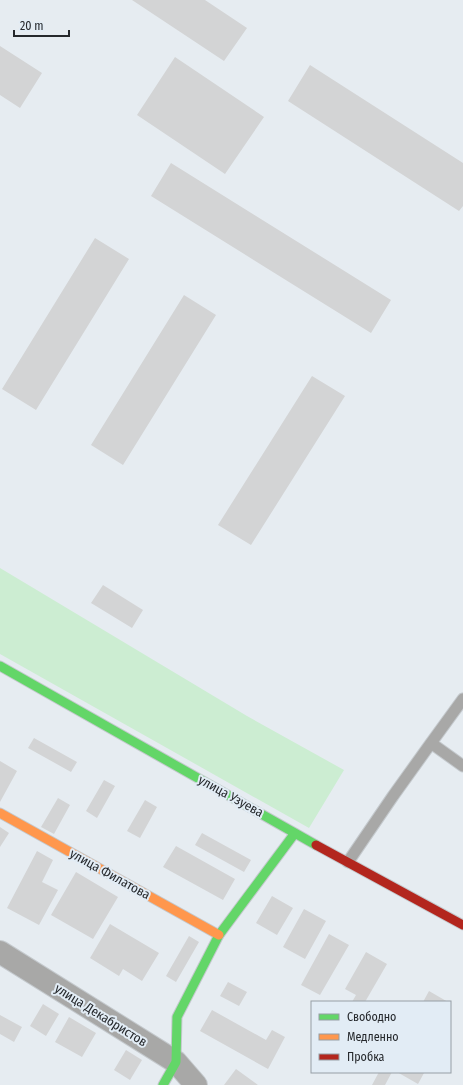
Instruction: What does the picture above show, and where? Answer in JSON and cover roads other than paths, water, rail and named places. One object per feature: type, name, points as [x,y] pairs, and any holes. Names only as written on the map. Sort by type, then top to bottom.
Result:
[{"type":"street","name":"улица Узуева","points":[[0,666],[295,833],[463,925]]},
{"type":"street","name":"улица Филатова","points":[[0,813],[219,935]]},
{"type":"street","points":[[163,1085],[176,1062],[177,1017],[219,935],[295,833]]},
{"type":"street","name":"улица Декабристов","points":[[0,952],[176,1062],[196,1085]]},
{"type":"lane","points":[[348,862],[393,796],[463,699]]},
{"type":"lane","points":[[431,743],[463,766]]}]
